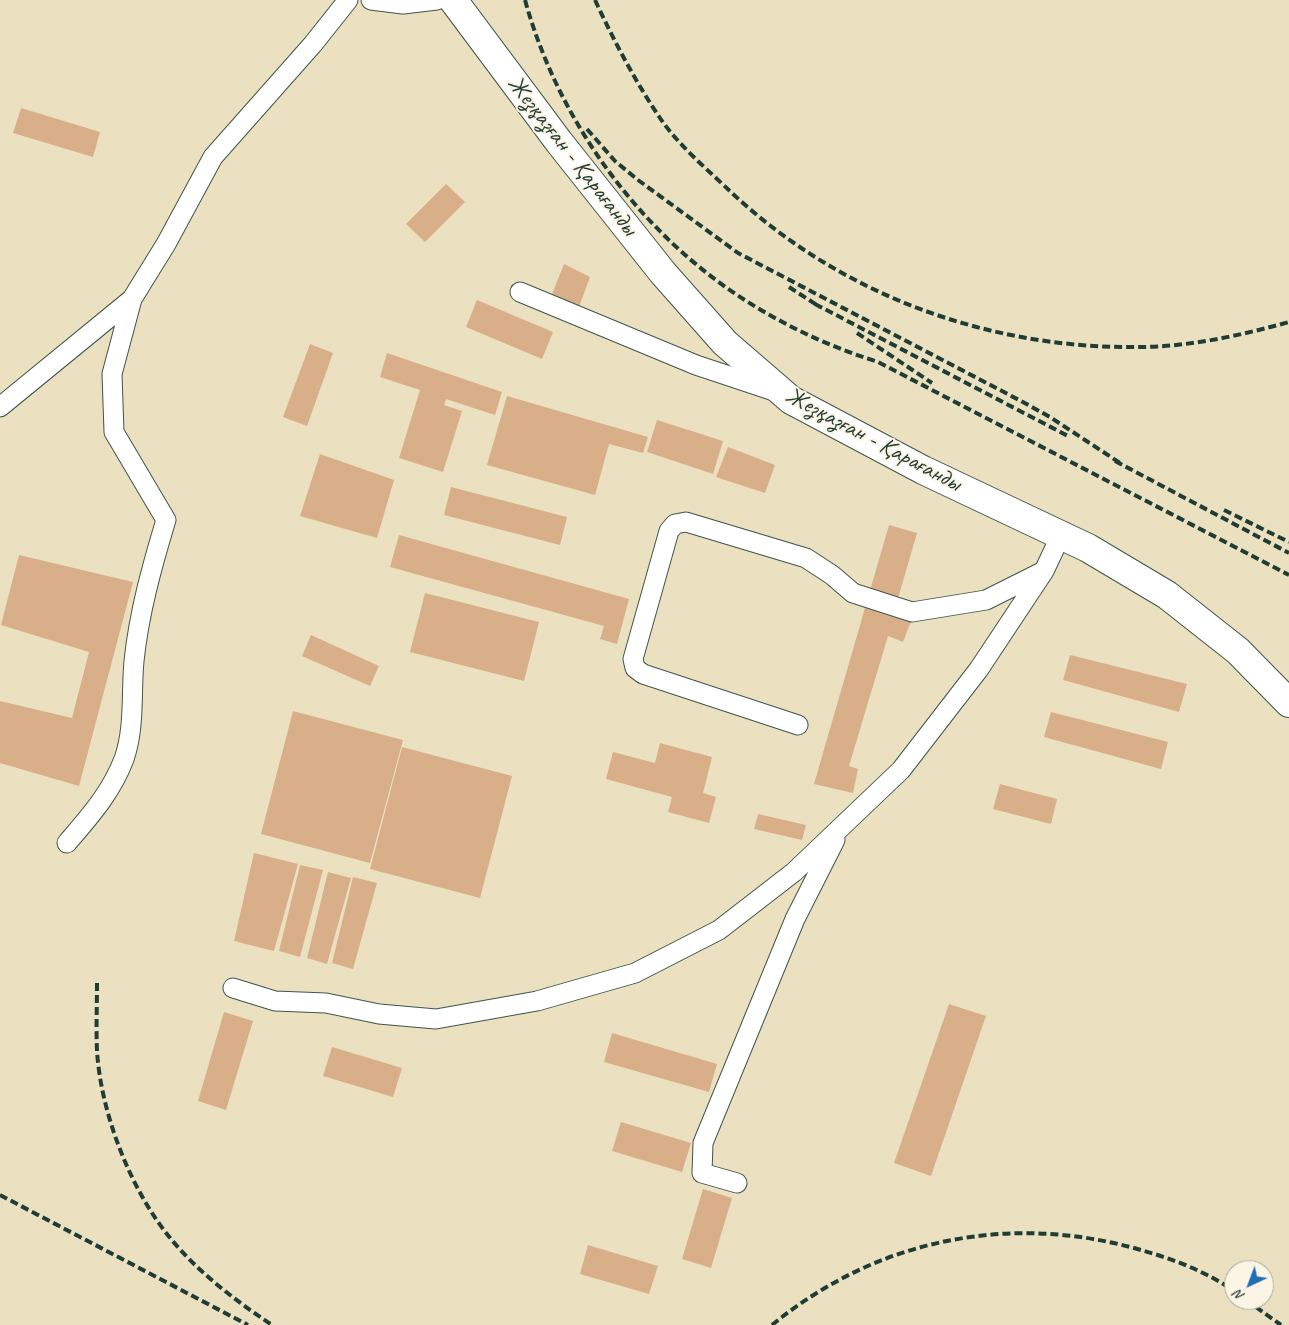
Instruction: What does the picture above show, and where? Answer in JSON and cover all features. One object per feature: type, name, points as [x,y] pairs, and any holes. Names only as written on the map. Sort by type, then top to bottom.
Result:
[{"type":"highway","name":"Жезқазған - Қарағанды","points":[[453,0],[559,142],[663,273],[725,343],[787,396],[924,470],[1088,548],[1168,595],[1238,651],[1289,703]]},
{"type":"lane","points":[[67,843],[105,799],[124,758],[130,736],[134,659],[151,571],[166,520],[114,432],[112,374],[132,299],[166,244],[213,157],[313,44],[348,0]]},
{"type":"lane","points":[[371,0],[400,2],[437,0]]},
{"type":"lane","points":[[520,292],[696,365],[787,396]]},
{"type":"lane","points":[[0,407],[132,299]]},
{"type":"lane","points":[[798,725],[643,674],[634,668],[633,659],[669,531],[675,524],[686,522],[806,558],[832,575],[853,593],[912,612],[986,600],[1044,571]]},
{"type":"lane","points":[[233,988],[275,1001],[326,1003],[379,1014],[436,1019],[537,1001],[634,973],[719,930],[794,872],[901,770],[979,669],[1044,571],[1061,535]]},
{"type":"lane","points":[[737,1183],[702,1173],[703,1143],[795,919],[841,828]]},
{"type":"building","points":[[21,108],[100,132],[93,157],[13,133]]},
{"type":"building","points":[[446,184],[465,202],[425,242],[406,224]]},
{"type":"building","points":[[564,264],[590,277],[579,307],[552,294]]},
{"type":"building","points":[[477,300],[553,332],[542,359],[466,327]]},
{"type":"building","points":[[310,344],[333,353],[307,426],[283,417]]},
{"type":"building","points":[[387,353],[502,392],[495,415],[446,399],[444,405],[462,411],[443,472],[399,458],[420,390],[380,377]]},
{"type":"building","points":[[507,396],[648,437],[643,453],[609,444],[595,495],[487,465]]},
{"type":"building","points":[[657,420],[723,441],[713,474],[647,452]]},
{"type":"building","points":[[728,447],[775,465],[765,493],[716,477]]},
{"type":"building","points":[[320,454],[394,480],[377,538],[300,516]]},
{"type":"building","points":[[451,487],[567,517],[560,545],[444,515]]},
{"type":"building","points":[[889,525],[917,533],[894,612],[913,616],[903,642],[888,636],[849,766],[858,769],[853,793],[814,784]]},
{"type":"building","points":[[399,535],[629,599],[617,644],[600,639],[604,626],[390,567]]},
{"type":"building","points":[[19,555],[133,582],[79,786],[0,763],[0,701],[72,718],[89,652],[1,625]]},
{"type":"building","points":[[425,593],[539,622],[524,681],[410,652]]},
{"type":"building","points":[[311,635],[379,666],[370,686],[302,656]]},
{"type":"building","points":[[1070,655],[1187,684],[1179,712],[1063,680]]},
{"type":"building","points":[[293,711],[403,740],[370,863],[261,834]]},
{"type":"building","points":[[1051,712],[1168,742],[1161,769],[1044,737]]},
{"type":"building","points":[[660,743],[712,757],[703,793],[716,797],[709,823],[668,812],[672,797],[606,779],[613,752],[655,763]]},
{"type":"building","points":[[402,747],[512,776],[480,898],[370,869]]},
{"type":"building","points":[[1000,784],[1057,799],[1051,824],[993,809]]},
{"type":"building","points":[[758,814],[806,825],[802,840],[754,829]]},
{"type":"building","points":[[254,853],[298,864],[274,951],[234,941]]},
{"type":"building","points":[[300,865],[323,870],[300,957],[279,951]]},
{"type":"building","points":[[328,872],[351,878],[327,964],[307,958]]},
{"type":"building","points":[[353,877],[377,883],[353,969],[332,963]]},
{"type":"building","points":[[949,1004],[986,1016],[931,1176],[894,1163]]},
{"type":"building","points":[[224,1012],[253,1021],[226,1110],[198,1101]]},
{"type":"building","points":[[612,1033],[717,1064],[709,1092],[604,1062]]},
{"type":"building","points":[[332,1047],[402,1068],[393,1097],[323,1076]]},
{"type":"building","points":[[621,1122],[691,1143],[682,1172],[612,1151]]},
{"type":"building","points":[[703,1189],[732,1198],[711,1268],[682,1259]]},
{"type":"building","points":[[588,1245],[658,1266],[649,1294],[580,1274]]},
{"type":"railway","points":[[525,0],[541,47],[561,93],[585,136],[613,178],[645,216],[681,251],[720,283],[789,326],[833,346],[878,362],[1289,575]]},
{"type":"railway","points":[[595,0],[617,46],[642,90],[667,128],[685,148],[733,194],[776,230],[823,262],[872,288],[924,310],[977,327],[1032,339],[1088,346],[1144,347],[1199,342],[1289,322]]},
{"type":"railway","points":[[587,129],[615,161],[638,180],[738,253],[1021,401],[1050,417],[1120,463]]},
{"type":"railway","points":[[789,287],[820,307]]},
{"type":"railway","points":[[815,304],[1068,436]]},
{"type":"railway","points":[[857,333],[932,383]]},
{"type":"railway","points":[[1115,461],[1289,553]]},
{"type":"railway","points":[[1224,510],[1289,542]]},
{"type":"railway","points":[[97,983],[97,1051],[100,1075],[112,1126],[120,1151],[131,1175],[156,1220],[182,1251],[218,1286],[272,1325]]},
{"type":"railway","points":[[0,1195],[248,1325]]},
{"type":"railway","points":[[772,1325],[813,1296],[856,1272],[900,1253],[947,1241],[994,1234],[1043,1234],[1092,1239],[1141,1250],[1165,1258],[1189,1267],[1224,1285]]},
{"type":"railway","points":[[1260,1310],[1281,1325]]}]
